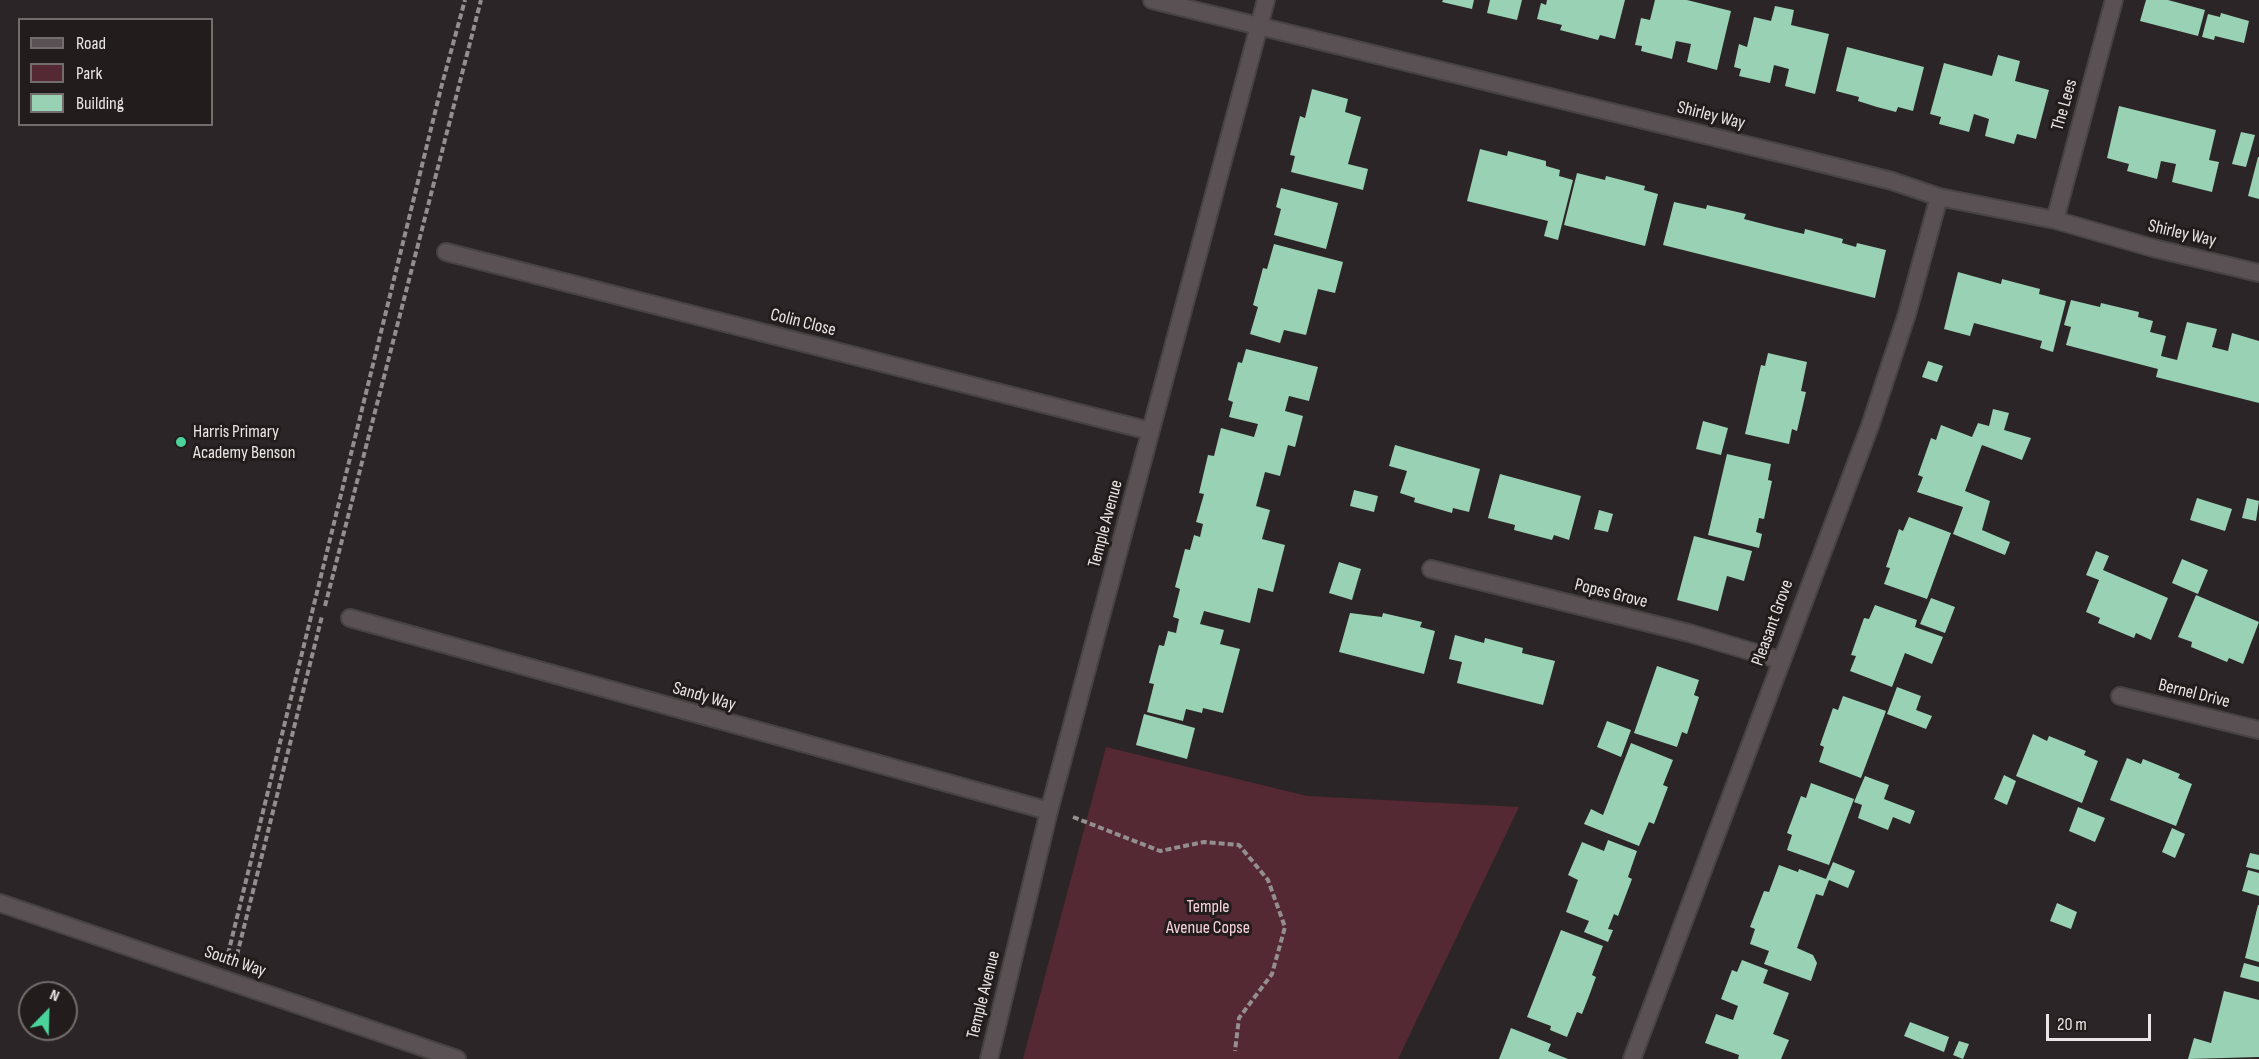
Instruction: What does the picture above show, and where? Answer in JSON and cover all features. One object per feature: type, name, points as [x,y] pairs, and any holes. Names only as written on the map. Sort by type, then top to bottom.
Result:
[{"type":"street","name":"Shirley Way","points":[[1152,0],[1892,181],[1939,197],[2055,220],[2153,248],[2259,273]]},
{"type":"street","name":"Temple Avenue","points":[[989,1059],[1049,811],[1266,0]]},
{"type":"street","name":"The Lees","points":[[2055,220],[2114,0]]},
{"type":"street","name":"Pleasant Grove","points":[[1632,1059],[1887,377],[1939,197]]},
{"type":"street","name":"Colin Close","points":[[446,252],[1150,431]]},
{"type":"street","name":"Popes Grove","points":[[1431,569],[1689,633],[1780,660]]},
{"type":"street","name":"Sandy Way","points":[[350,618],[1049,811]]},
{"type":"street","name":"Bernel Drive","points":[[2120,696],[2259,730]]},
{"type":"street","name":"South Way","points":[[0,903],[457,1059]]},
{"type":"path","points":[[226,979],[441,88],[465,0]]},
{"type":"path","points":[[226,979],[481,0]]},
{"type":"path","points":[[1049,811],[1086,821],[1160,851],[1204,842],[1239,845],[1268,880],[1285,927],[1272,974],[1239,1018],[1235,1051]]},
{"type":"green space","name":"Temple Avenue Copse","points":[[1106,747],[1307,796],[1519,807],[1398,1059],[1023,1059]]},
{"type":"building","points":[[1443,0],[1474,0],[1472,9],[1442,2]]},
{"type":"building","points":[[1490,0],[1522,0],[1517,20],[1487,13]]},
{"type":"building","points":[[1547,0],[1625,0],[1615,39],[1600,35],[1598,40],[1560,30],[1562,25],[1537,19],[1541,3],[1546,5]]},
{"type":"building","points":[[1655,0],[1687,0],[1731,11],[1717,70],[1687,62],[1691,44],[1676,41],[1672,59],[1641,51],[1642,46],[1635,45],[1641,18],[1650,20]]},
{"type":"building","points":[[2146,0],[2168,0],[2205,10],[2198,36],[2140,21]]},
{"type":"building","points":[[1775,6],[1794,10],[1791,25],[1829,34],[1815,94],[1785,86],[1789,69],[1774,65],[1770,83],[1739,76],[1741,69],[1734,67],[1739,44],[1747,47],[1754,17],[1771,21]]},
{"type":"building","points":[[2221,13],[2249,21],[2244,43],[2215,36],[2214,40],[2202,37],[2208,14],[2220,17]]},
{"type":"building","points":[[1847,47],[1924,67],[1913,111],[1898,107],[1896,112],[1858,101],[1859,97],[1836,91]]},
{"type":"building","points":[[1998,55],[2020,61],[2015,81],[2049,90],[2036,139],[2017,134],[2014,144],[1985,136],[1989,119],[1974,114],[1969,132],[1939,124],[1941,117],[1930,114],[1944,63],[1992,76]]},
{"type":"building","points":[[1312,89],[1348,99],[1345,112],[1361,117],[1348,164],[1368,169],[1363,190],[1291,172],[1295,156],[1290,155],[1300,116],[1305,118]]},
{"type":"building","points":[[2119,106],[2216,130],[2209,160],[2219,162],[2212,192],[2172,182],[2176,164],[2161,161],[2157,179],[2127,171],[2129,164],[2107,158]]},
{"type":"building","points":[[2241,132],[2255,135],[2246,167],[2232,164]]},
{"type":"building","points":[[1480,149],[1507,156],[1508,151],[1546,161],[1546,166],[1560,170],[1559,176],[1573,180],[1558,240],[1544,236],[1548,221],[1467,201]]},
{"type":"building","points":[[2259,157],[2259,199],[2248,196]]},
{"type":"building","points":[[1577,173],[1605,180],[1606,176],[1645,186],[1644,190],[1658,194],[1645,246],[1564,225]]},
{"type":"building","points":[[1281,188],[1338,203],[1326,249],[1274,235],[1281,209],[1276,207]]},
{"type":"building","points":[[1674,202],[1706,209],[1707,205],[1746,214],[1744,219],[1775,227],[1804,234],[1805,229],[1843,239],[1842,243],[1856,247],[1857,243],[1886,250],[1875,298],[1663,245]]},
{"type":"building","points":[[1274,244],[1343,262],[1335,293],[1318,289],[1306,335],[1284,330],[1280,343],[1250,334],[1258,307],[1253,305],[1263,268],[1267,269]]},
{"type":"building","points":[[1958,272],[2001,284],[2002,279],[2040,289],[2039,294],[2066,301],[2053,352],[2040,348],[2042,341],[1974,323],[1970,336],[1944,329]]},
{"type":"building","points":[[2071,300],[2100,307],[2101,303],[2139,312],[2138,317],[2153,321],[2150,332],[2166,336],[2161,356],[2177,360],[2187,322],[2217,329],[2212,347],[2228,351],[2232,333],[2259,341],[2259,403],[2156,377],[2158,369],[2066,345],[2071,327],[2064,325]]},
{"type":"building","points":[[1246,349],[1318,367],[1309,401],[1289,396],[1285,411],[1303,416],[1295,447],[1288,445],[1280,476],[1265,472],[1256,506],[1270,510],[1262,539],[1285,545],[1273,592],[1258,588],[1250,623],[1204,611],[1200,624],[1224,630],[1220,644],[1240,649],[1223,713],[1203,708],[1202,713],[1186,709],[1183,721],[1147,712],[1154,684],[1149,683],[1159,645],[1164,646],[1168,631],[1176,633],[1179,619],[1173,617],[1180,589],[1175,587],[1185,549],[1190,550],[1194,535],[1200,537],[1203,524],[1196,522],[1204,494],[1199,493],[1208,455],[1214,456],[1221,428],[1254,437],[1258,424],[1229,417],[1233,402],[1228,400],[1238,362],[1242,363]]},
{"type":"building","points":[[1768,353],[1807,362],[1801,391],[1806,392],[1797,431],[1792,429],[1789,444],[1745,434],[1761,365],[1765,366]]},
{"type":"building","points":[[1928,361],[1943,366],[1937,382],[1922,377]]},
{"type":"building","points":[[1993,409],[2009,413],[2004,430],[2031,438],[2022,460],[1982,445],[1965,491],[1990,501],[1982,530],[2010,542],[2005,555],[1953,534],[1963,507],[1917,492],[1923,477],[1918,475],[1931,438],[1936,440],[1941,425],[1972,437],[1978,423],[1989,426]]},
{"type":"building","points":[[1703,421],[1728,428],[1721,455],[1696,449]]},
{"type":"building","points":[[1395,445],[1480,469],[1469,512],[1453,508],[1452,513],[1414,502],[1415,498],[1400,493],[1407,471],[1389,466]]},
{"type":"building","points":[[1727,454],[1771,464],[1768,480],[1772,481],[1764,519],[1759,518],[1756,532],[1762,534],[1759,548],[1708,535]]},
{"type":"building","points":[[1500,474],[1581,496],[1569,540],[1554,535],[1552,540],[1514,530],[1515,525],[1488,518]]},
{"type":"building","points":[[1354,490],[1378,496],[1374,512],[1350,506]]},
{"type":"building","points":[[2197,498],[2232,509],[2225,531],[2190,520]]},
{"type":"building","points":[[2247,498],[2259,501],[2256,521],[2242,518]]},
{"type":"building","points":[[1599,510],[1613,514],[1608,532],[1594,529]]},
{"type":"building","points":[[1909,517],[1951,533],[1927,599],[1884,584],[1890,568],[1886,567],[1899,529],[1903,531]]},
{"type":"building","points":[[1694,536],[1752,551],[1744,581],[1727,576],[1718,611],[1677,600]]},
{"type":"building","points":[[2096,551],[2109,556],[2103,570],[2168,598],[2151,640],[2136,633],[2134,638],[2098,623],[2100,618],[2086,612],[2099,580],[2086,575]]},
{"type":"building","points":[[2182,559],[2208,570],[2198,594],[2172,583]]},
{"type":"building","points":[[1339,562],[1361,569],[1352,600],[1329,593]]},
{"type":"building","points":[[2196,595],[2259,622],[2243,664],[2229,658],[2227,662],[2191,647],[2192,642],[2178,637]]},
{"type":"building","points":[[1931,598],[1955,607],[1945,633],[1920,624]]},
{"type":"building","points":[[1875,605],[1917,620],[1915,627],[1943,637],[1932,664],[1905,653],[1892,687],[1850,671],[1856,656],[1851,655],[1864,618],[1869,619]]},
{"type":"building","points":[[1350,613],[1382,617],[1383,613],[1422,622],[1420,627],[1435,631],[1424,674],[1339,652]]},
{"type":"building","points":[[1455,635],[1484,643],[1485,638],[1523,648],[1522,653],[1555,661],[1543,705],[1457,683],[1462,662],[1449,659]]},
{"type":"building","points":[[1657,666],[1699,680],[1694,695],[1699,697],[1687,734],[1682,732],[1677,747],[1634,733]]},
{"type":"building","points":[[1897,687],[1921,696],[1916,710],[1932,716],[1926,729],[1887,714]]},
{"type":"building","points":[[1843,696],[1886,711],[1861,778],[1819,762],[1824,747],[1820,745],[1833,708],[1838,710]]},
{"type":"building","points":[[1144,714],[1195,728],[1187,759],[1136,745]]},
{"type":"building","points":[[1607,721],[1631,730],[1621,757],[1597,747]]},
{"type":"building","points":[[2033,734],[2047,741],[2049,736],[2086,751],[2084,755],[2098,761],[2082,803],[2016,776]]},
{"type":"building","points":[[1631,743],[1673,760],[1663,785],[1668,787],[1654,824],[1649,822],[1639,846],[1584,824],[1591,809],[1603,815]]},
{"type":"building","points":[[2127,758],[2141,764],[2143,759],[2180,774],[2178,778],[2192,784],[2176,826],[2110,800]]},
{"type":"building","points":[[2004,775],[2016,781],[2007,805],[1994,799]]},
{"type":"building","points":[[1865,776],[1889,785],[1884,799],[1915,811],[1910,824],[1893,817],[1888,830],[1858,818],[1862,805],[1854,802]]},
{"type":"building","points":[[1811,783],[1854,799],[1829,865],[1787,850],[1792,835],[1787,833],[1801,796],[1806,798]]},
{"type":"building","points":[[2078,807],[2105,818],[2095,842],[2069,831]]},
{"type":"building","points":[[2172,828],[2185,834],[2175,858],[2162,852]]},
{"type":"building","points":[[1608,840],[1637,851],[1628,877],[1632,879],[1618,916],[1614,914],[1608,929],[1613,930],[1608,942],[1584,932],[1589,921],[1566,912],[1578,880],[1568,875],[1582,842],[1604,851]]},
{"type":"building","points":[[2250,853],[2259,855],[2259,870],[2246,867]]},
{"type":"building","points":[[1833,862],[1855,871],[1848,888],[1829,880],[1823,896],[1816,894],[1797,948],[1813,955],[1817,963],[1811,981],[1764,964],[1769,951],[1750,944],[1755,929],[1750,927],[1764,891],[1769,892],[1779,865],[1798,872],[1799,869],[1826,879]]},
{"type":"building","points":[[2248,870],[2259,873],[2259,896],[2242,891]]},
{"type":"building","points":[[2057,903],[2077,912],[2071,929],[2050,921]]},
{"type":"building","points":[[2259,905],[2259,962],[2245,958]]},
{"type":"building","points":[[1561,930],[1603,946],[1592,975],[1596,977],[1582,1014],[1577,1012],[1567,1037],[1550,1030],[1551,1026],[1527,1017]]},
{"type":"building","points":[[1742,960],[1768,970],[1763,983],[1789,993],[1773,1034],[1789,1040],[1781,1059],[1738,1059],[1739,1055],[1705,1043],[1716,1014],[1733,1020],[1738,1006],[1721,999],[1732,970],[1737,972]]},
{"type":"building","points":[[2244,963],[2259,967],[2259,982],[2240,977]]},
{"type":"building","points":[[2224,991],[2259,1000],[2259,1057],[2188,1059],[2194,1038],[2211,1043]]},
{"type":"building","points":[[1910,1022],[1949,1037],[1944,1052],[1904,1036]]},
{"type":"building","points":[[1511,1028],[1551,1044],[1548,1051],[1568,1059],[1499,1059]]},
{"type":"building","points":[[1959,1041],[1969,1044],[1963,1059],[1953,1055]]},
{"type":"place","name":"Harris Primary Academy Benson","points":[[181,442]]}]
